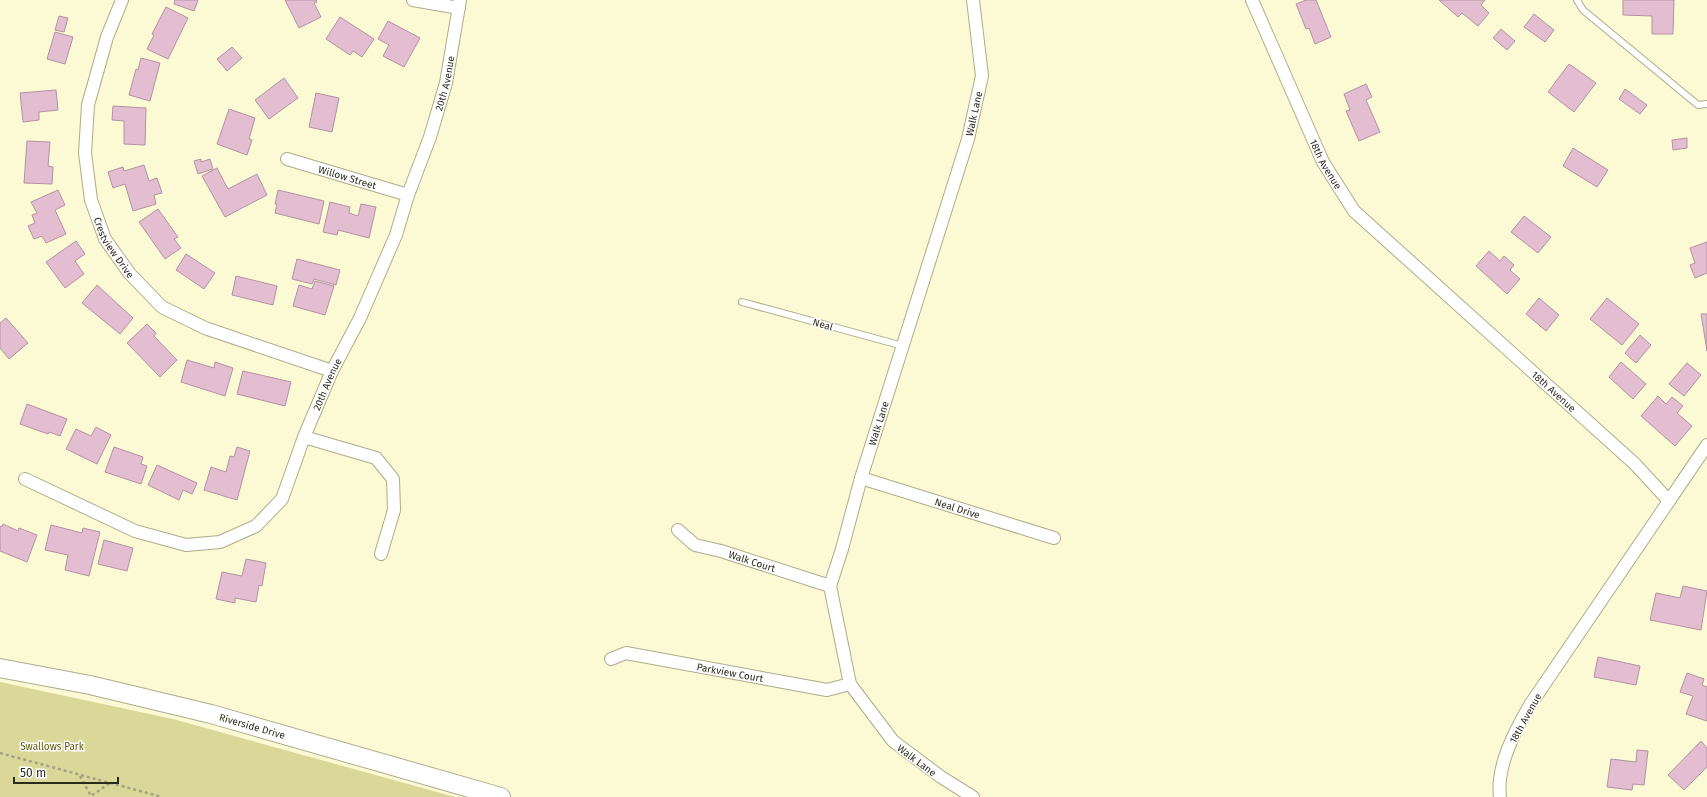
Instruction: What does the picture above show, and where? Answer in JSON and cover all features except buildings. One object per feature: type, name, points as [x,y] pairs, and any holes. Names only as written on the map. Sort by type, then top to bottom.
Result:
[{"type":"main road","name":"Riverside Drive","points":[[0,668],[90,685],[212,714],[498,797]]},
{"type":"street","name":"Crestview Drive","points":[[122,0],[107,37],[88,105],[85,153],[91,200],[106,239],[130,274],[162,307],[205,328],[332,371]]},
{"type":"street","points":[[413,0],[459,4]]},
{"type":"street","name":"Walk Lane","points":[[973,0],[982,76],[968,140],[861,478],[842,549],[830,586],[850,684],[893,742],[941,777],[973,797]]},
{"type":"street","name":"18th Avenue","points":[[1252,0],[1323,162],[1354,211],[1635,464],[1669,501],[1530,705],[1514,734],[1504,762],[1500,797]]},
{"type":"street","name":"20th Avenue","points":[[25,479],[135,531],[186,545],[220,542],[256,526],[282,499],[304,437],[332,371],[360,318],[396,235],[408,195],[430,137],[446,83],[459,4]]},
{"type":"street","name":"Willow Street","points":[[286,159],[408,195]]},
{"type":"street","points":[[304,437],[376,458],[393,479],[394,510],[381,554]]},
{"type":"street","points":[[1669,501],[1707,445]]},
{"type":"street","name":"Neal Drive","points":[[861,478],[1054,538]]},
{"type":"street","name":"Walk Court","points":[[678,530],[695,545],[721,551],[830,586]]},
{"type":"street","name":"Parkview Court","points":[[610,659],[626,653],[827,690],[850,684]]},
{"type":"lane","points":[[1577,0],[1583,10],[1698,105],[1707,104]]},
{"type":"lane","name":"Neal","points":[[742,302],[903,346]]},
{"type":"path","points":[[0,753],[162,797]]},
{"type":"path","points":[[80,775],[91,796],[110,783]]},
{"type":"green space","name":"Swallows Park","points":[[0,682],[173,719],[455,797],[0,797]]}]
